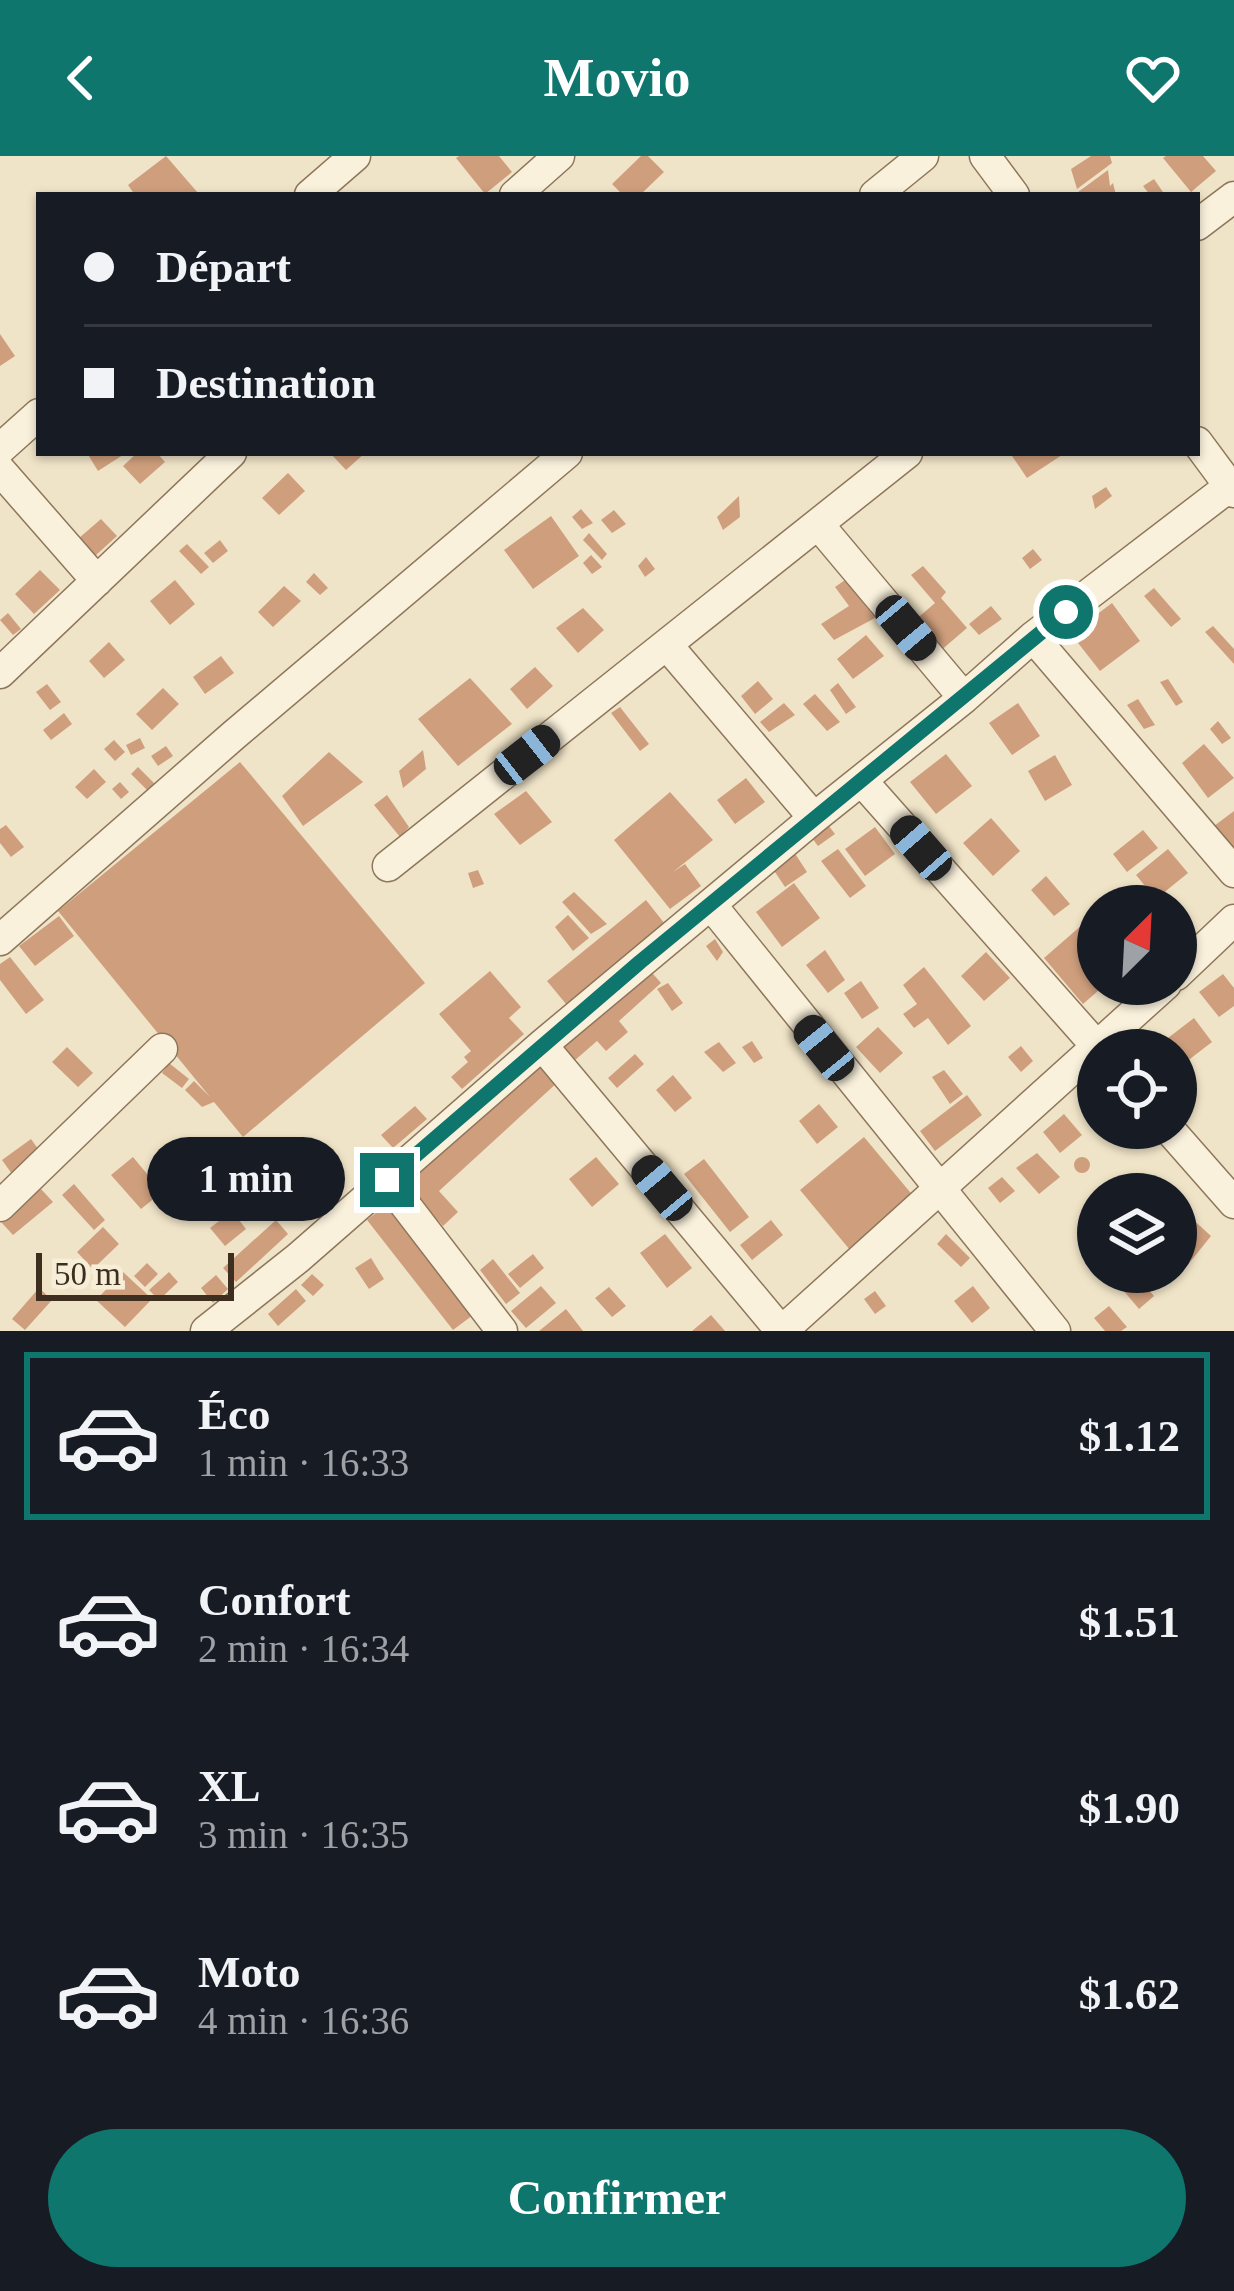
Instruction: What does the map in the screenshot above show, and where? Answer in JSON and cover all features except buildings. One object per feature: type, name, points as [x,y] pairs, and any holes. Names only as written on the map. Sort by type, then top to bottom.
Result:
[{"type":"street","points":[[314,192],[356,156]]},
{"type":"street","points":[[517,192],[559,156]]},
{"type":"street","points":[[879,192],[923,156]]},
{"type":"street","points":[[985,156],[1012,192]]},
{"type":"street","points":[[1200,223],[1234,197]]},
{"type":"street","points":[[0,449],[36,417]]},
{"type":"street","points":[[210,1330],[542,1045],[1033,637],[1233,487],[1200,446]]},
{"type":"street","points":[[0,673],[228,456]]},
{"type":"street","points":[[0,940],[563,456]]},
{"type":"street","points":[[388,866],[903,456]]},
{"type":"street","points":[[0,470],[97,581]]},
{"type":"street","points":[[818,524],[964,698]]},
{"type":"street","points":[[1033,637],[1234,872]]},
{"type":"street","points":[[667,645],[814,818]]},
{"type":"street","points":[[862,781],[1081,1029]]},
{"type":"street","points":[[712,906],[1055,1331]]},
{"type":"street","points":[[1197,955],[1234,920]]},
{"type":"street","points":[[1120,1029],[1144,1005]]},
{"type":"street","points":[[542,1045],[781,1331],[1077,1068]]},
{"type":"street","points":[[0,1206],[162,1049]]},
{"type":"street","points":[[1186,1149],[1234,1203]]},
{"type":"street","points":[[387,1180],[502,1331]]},
{"type":"route","points":[[387,1180],[672,935],[1066,612]]}]
